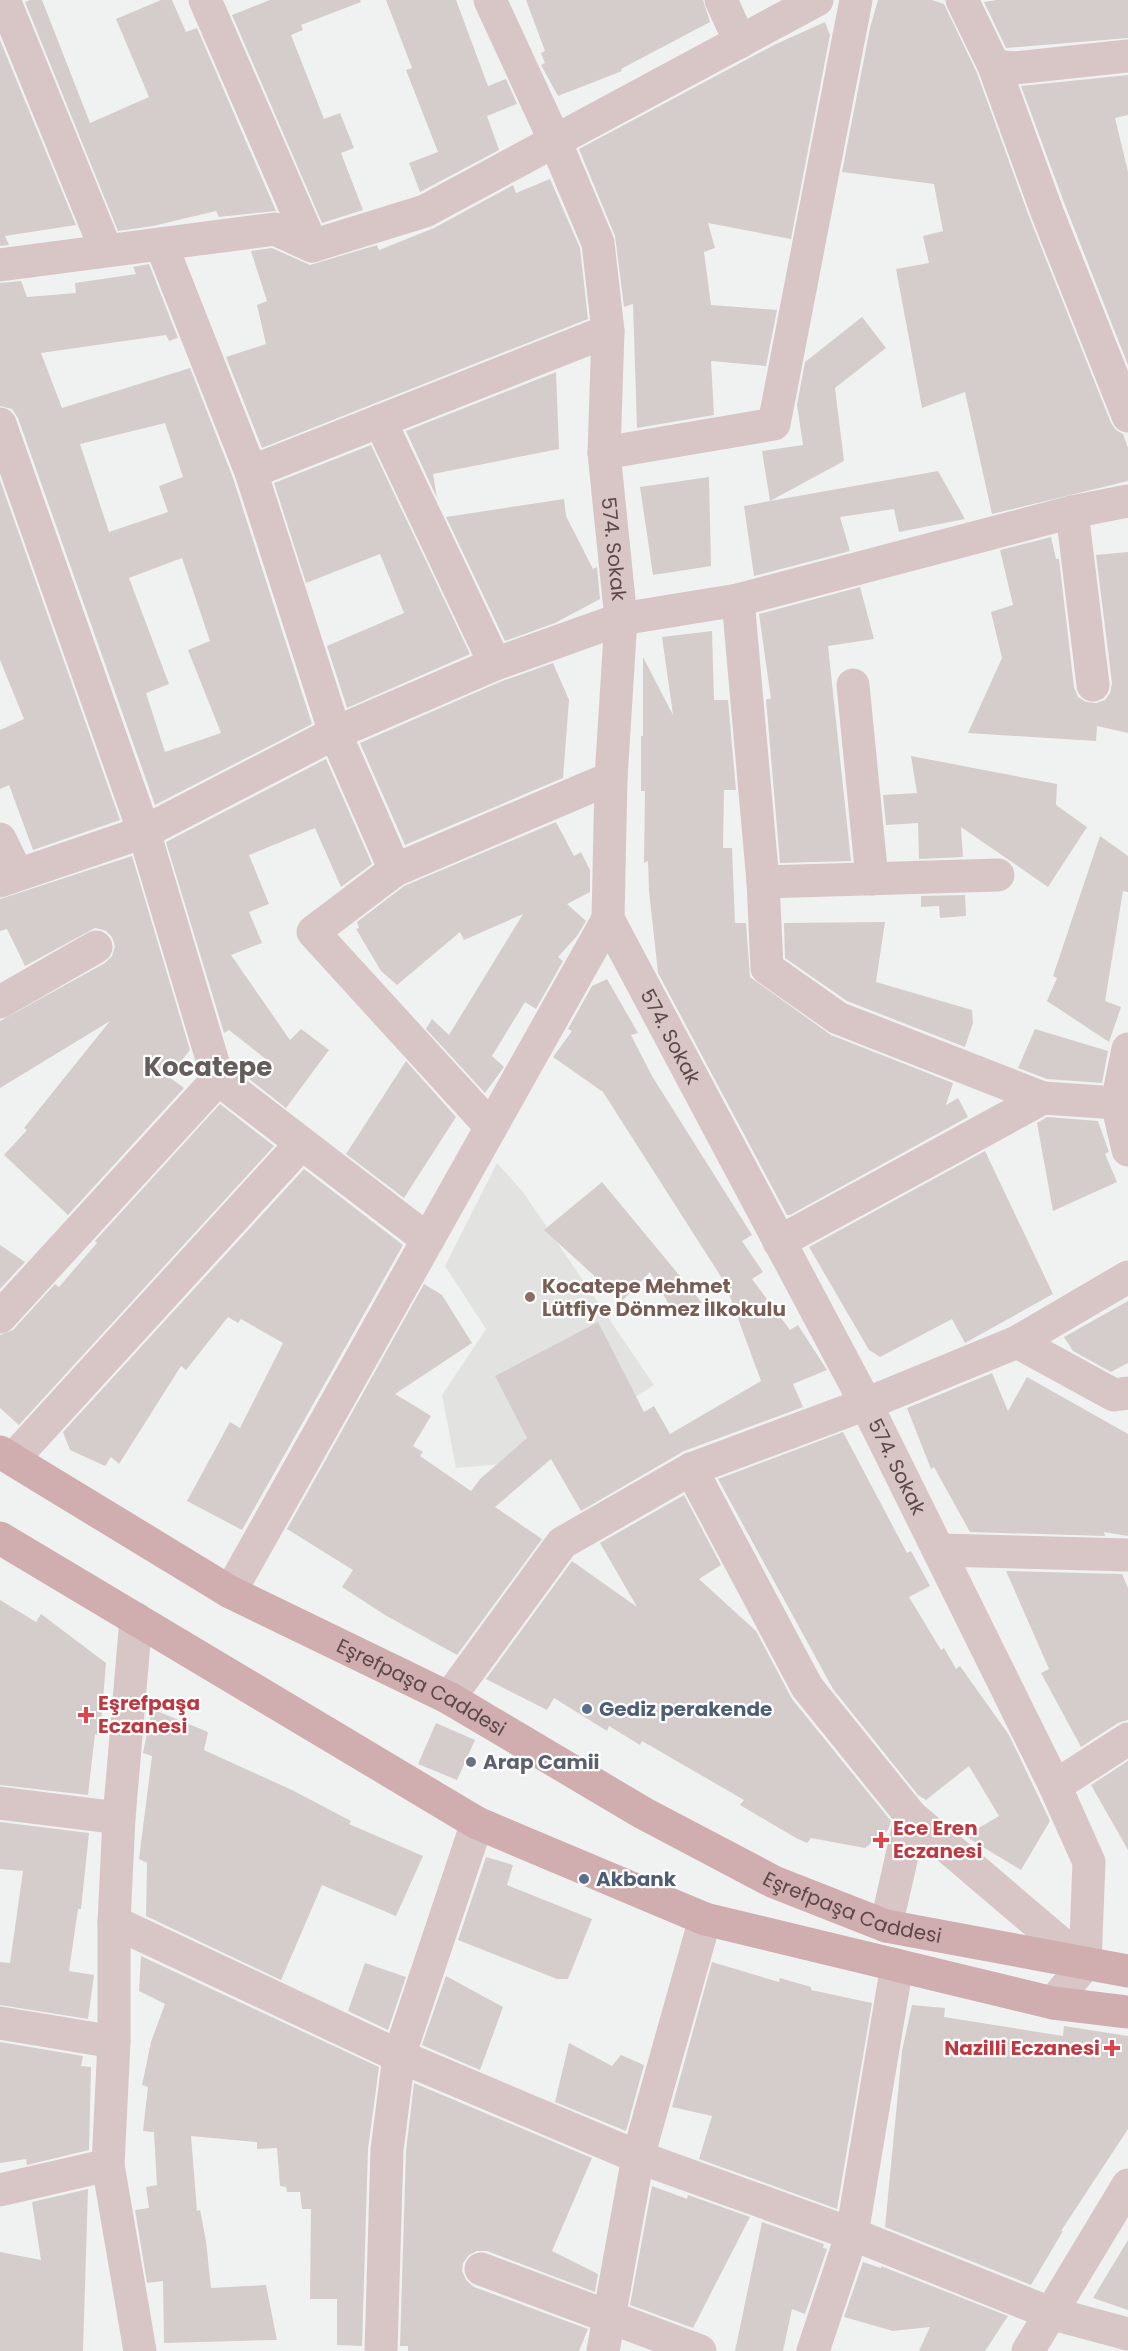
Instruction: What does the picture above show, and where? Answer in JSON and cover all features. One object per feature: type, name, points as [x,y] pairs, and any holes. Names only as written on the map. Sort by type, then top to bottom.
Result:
[{"type":"main road","name":"Eşrefpaşa Caddesi","points":[[6,1456],[230,1592],[449,1698],[643,1813],[774,1882],[886,1926],[1128,1971]]},
{"type":"main road","name":"Eşrefpaşa Caddesi","points":[[0,1538],[477,1823],[705,1919],[1053,2003],[1128,2012]]},
{"type":"street","points":[[4,0],[106,250]]},
{"type":"street","points":[[205,0],[312,246]]},
{"type":"street","name":"574. Sokak","points":[[490,0],[555,141],[598,243],[608,331],[604,453],[621,619],[611,778],[608,919],[866,1404],[1055,1786],[1089,1862],[1085,1964]]},
{"type":"street","points":[[721,0],[740,42]]},
{"type":"street","points":[[0,265],[275,229],[312,246],[425,211],[817,0]]},
{"type":"street","points":[[604,453],[774,424],[856,0]]},
{"type":"street","points":[[962,0],[994,66],[1047,212],[1128,416]]},
{"type":"street","points":[[994,66],[1014,68],[1128,56]]},
{"type":"street","points":[[161,244],[251,472],[335,733],[395,870]]},
{"type":"street","points":[[251,472],[608,331]]},
{"type":"street","points":[[380,421],[495,664]]},
{"type":"street","points":[[0,424],[144,832],[218,1079],[428,1240]]},
{"type":"street","points":[[0,839],[8,878],[144,832],[335,733],[495,664],[621,619],[738,600],[1072,512],[1128,501]]},
{"type":"street","points":[[1072,512],[1093,685]]},
{"type":"street","points":[[738,600],[764,882],[767,968],[838,1018],[1043,1098],[1117,1103]]},
{"type":"street","points":[[853,685],[872,879]]},
{"type":"street","points":[[491,1127],[313,932],[395,870],[611,778]]},
{"type":"street","points":[[764,882],[998,875]]},
{"type":"street","points":[[230,1592],[608,919]]},
{"type":"street","points":[[0,1002],[96,947]]},
{"type":"street","points":[[1128,1049],[1117,1103],[1128,1150]]},
{"type":"street","points":[[0,1317],[218,1079]]},
{"type":"street","points":[[779,1242],[1043,1098]]},
{"type":"street","points":[[6,1456],[301,1144]]},
{"type":"street","points":[[449,1698],[562,1543],[691,1469],[866,1404],[1017,1342],[1128,1277]]},
{"type":"street","points":[[1017,1342],[1114,1395],[1128,1394]]},
{"type":"street","points":[[691,1469],[807,1687],[911,1816],[1085,1964],[1053,2003]]},
{"type":"street","points":[[939,1550],[1128,1555]]},
{"type":"street","points":[[136,1619],[119,1818],[114,1922],[114,2042],[108,2165],[141,2351]]},
{"type":"street","points":[[1055,1786],[1128,1739]]},
{"type":"street","points":[[0,1803],[119,1818]]},
{"type":"street","points":[[886,1926],[911,1816]]},
{"type":"street","points":[[381,2351],[387,2150],[399,2056],[477,1823]]},
{"type":"street","points":[[603,2351],[638,2157],[705,1919]]},
{"type":"street","points":[[114,1922],[399,2056],[638,2157],[852,2234],[1050,2313],[1128,2334]]},
{"type":"street","points":[[813,2351],[852,2234],[897,1965]]},
{"type":"street","points":[[0,2022],[114,2042]]},
{"type":"street","points":[[0,2190],[108,2165]]},
{"type":"street","points":[[1028,2351],[1128,2185]]},
{"type":"street","points":[[481,2269],[700,2351]]},
{"type":"shaded area","name":"Kocatepe Mehmet Lütfiye Dönmez İlkokulu","points":[[497,1163],[523,1192],[654,1385],[537,1461],[456,1468],[442,1395],[486,1329],[445,1266]]},
{"type":"building","points":[[42,0],[90,123],[149,97],[116,19],[161,0],[172,0],[186,32],[197,28],[276,211],[219,217],[216,211],[153,226],[118,231],[25,2]]},
{"type":"building","points":[[270,0],[360,0],[361,2],[301,25],[303,30],[291,35],[324,119],[340,113],[354,148],[341,153],[363,210],[322,223],[232,15]]},
{"type":"building","points":[[386,0],[456,0],[488,86],[506,79],[517,104],[487,116],[499,150],[420,192],[409,163],[438,152],[406,70],[412,68]]},
{"type":"building","points":[[526,0],[703,0],[710,22],[621,69],[622,71],[558,96],[541,65],[545,63],[541,53],[545,51]]},
{"type":"building","points":[[878,0],[932,0],[944,4],[977,73],[1030,219],[1111,423],[1123,434],[1128,448],[1128,481],[992,514],[965,392],[922,408],[896,269],[929,263],[923,236],[943,231],[934,184],[842,172],[870,28]]},
{"type":"building","points":[[997,0],[1128,0],[1128,38],[1006,48],[984,2]]},
{"type":"building","points":[[825,22],[830,35],[791,239],[708,223],[715,248],[704,252],[711,305],[777,310],[766,366],[711,361],[714,415],[637,428],[633,304],[624,307],[615,236],[579,149],[774,45]]},
{"type":"building","points":[[0,40],[76,225],[5,236],[9,245],[0,246]]},
{"type":"building","points":[[1128,75],[1128,115],[1115,118],[1128,172],[1128,365],[1021,86]]},
{"type":"building","points":[[550,179],[580,248],[588,319],[262,448],[226,357],[266,344],[257,305],[267,301],[251,251],[272,248],[310,265],[377,245],[379,250],[434,228],[513,185],[516,193]]},
{"type":"building","points":[[149,264],[178,338],[169,341],[166,335],[41,353],[62,408],[190,368],[233,478],[312,724],[155,805],[18,418],[12,409],[0,406],[0,283],[21,281],[27,297],[76,293],[75,283],[136,274],[133,267]],"holes":[[[165,423],[183,477],[159,486],[168,512],[109,532],[80,444]],[[182,558],[210,641],[188,650],[221,733],[165,752],[146,693],[169,684],[129,578]]]},
{"type":"building","points":[[862,317],[886,348],[835,388],[844,461],[770,501],[762,451],[803,445],[797,405],[805,362]]},
{"type":"building","points":[[556,372],[559,449],[433,474],[437,498],[406,431]]},
{"type":"building","points":[[371,445],[470,654],[347,708],[327,646],[404,613],[380,554],[306,583],[274,483]]},
{"type":"building","points":[[938,471],[965,519],[899,532],[894,509],[840,517],[850,551],[754,576],[744,506]]},
{"type":"building","points":[[709,477],[711,566],[653,575],[640,487]]},
{"type":"building","points":[[0,480],[120,820],[33,850],[9,785],[0,789],[0,730],[24,719],[0,660]]},
{"type":"building","points":[[564,499],[566,516],[593,569],[597,567],[600,599],[555,623],[505,641],[446,517]]},
{"type":"building","points":[[1051,537],[1056,559],[1059,559],[1074,687],[1078,697],[1086,702],[1096,703],[1105,700],[1110,693],[1112,683],[1096,555],[1128,552],[1128,733],[1097,726],[1096,741],[968,733],[1002,658],[991,612],[1013,605],[1000,550]]},
{"type":"building","points":[[860,587],[874,639],[828,646],[851,861],[780,863],[766,699],[771,699],[759,614]]},
{"type":"building","points":[[712,631],[714,700],[728,700],[736,790],[724,790],[723,848],[732,848],[735,923],[746,923],[750,977],[831,1035],[953,1083],[946,1105],[958,1098],[968,1117],[790,1215],[787,1215],[658,973],[648,861],[644,863],[645,791],[641,791],[643,657],[673,715],[662,637]]},
{"type":"building","points":[[553,663],[569,700],[563,778],[405,845],[360,743],[502,681]]},
{"type":"building","points":[[911,756],[1057,784],[1056,805],[1087,827],[1048,887],[961,827],[963,857],[919,859],[918,823],[886,825],[883,795],[917,793]]},
{"type":"building","points":[[326,759],[372,864],[341,887],[315,828],[249,855],[269,904],[249,912],[262,943],[231,955],[290,1040],[301,1029],[329,1050],[286,1108],[248,1078],[267,1060],[229,1030],[224,1033],[166,842]]},
{"type":"building","points":[[556,822],[574,856],[581,852],[590,870],[590,892],[567,904],[586,921],[577,936],[558,957],[563,961],[536,1009],[525,1002],[492,1056],[504,1067],[485,1093],[426,1029],[432,1019],[449,1035],[523,914],[464,940],[460,932],[397,985],[381,971],[356,929],[359,928],[357,922],[404,886]]},
{"type":"building","points":[[1100,836],[1128,856],[1128,892],[1123,891],[1105,1001],[1121,1007],[1109,1042],[1047,1001],[1057,978],[1053,976]]},
{"type":"building","points":[[132,856],[190,1050],[169,1077],[184,1088],[68,1215],[4,1155],[27,1130],[24,1128],[110,1021],[0,1088],[0,1021],[105,963],[112,956],[115,946],[112,937],[106,931],[95,928],[25,966],[7,929],[0,931],[0,899]]},
{"type":"building","points":[[965,895],[966,916],[940,918],[939,906],[921,907],[921,896]]},
{"type":"building","points":[[885,922],[876,982],[972,1010],[973,1023],[965,1047],[847,1001],[785,958],[784,923]]},
{"type":"building","points":[[607,979],[638,1033],[631,1035],[652,1076],[752,1235],[742,1241],[763,1272],[752,1279],[790,1330],[798,1325],[827,1370],[793,1384],[803,1407],[684,1451],[581,1511],[551,1459],[495,1507],[542,1539],[457,1655],[385,1615],[342,1587],[353,1570],[287,1529],[424,1284],[442,1295],[472,1343],[395,1394],[431,1416],[413,1446],[423,1452],[420,1456],[471,1491],[480,1479],[527,1438],[495,1376],[598,1322],[644,1412],[654,1406],[670,1434],[761,1381],[725,1283],[603,1092],[553,1057],[572,1031],[568,1029],[592,986]]},
{"type":"building","points":[[1035,1029],[1108,1051],[1102,1083],[1047,1079],[1018,1068]]},
{"type":"building","points":[[406,1061],[456,1117],[404,1198],[346,1154]]},
{"type":"building","points":[[220,1104],[274,1146],[19,1425],[0,1408],[0,1335],[13,1330],[55,1284],[59,1287],[97,1243],[95,1241]]},
{"type":"building","points":[[1047,1117],[1098,1121],[1109,1152],[1105,1154],[1117,1182],[1053,1211],[1037,1123]]},
{"type":"building","points":[[985,1151],[1053,1294],[965,1343],[952,1319],[880,1357],[869,1350],[809,1247]]},
{"type":"building","points":[[304,1169],[403,1245],[242,1530],[187,1501],[230,1422],[240,1428],[283,1343],[241,1319],[238,1323],[228,1317],[186,1370],[181,1366],[119,1464],[111,1457],[105,1466],[70,1450],[63,1432]]},
{"type":"building","points":[[602,1182],[702,1303],[677,1318],[650,1272],[622,1301],[544,1230]]},
{"type":"building","points":[[0,1245],[25,1262],[0,1289]]},
{"type":"building","points":[[1128,1301],[1128,1363],[1111,1372],[1073,1351],[1064,1337]]},
{"type":"building","points":[[992,1373],[1008,1411],[1027,1377],[1128,1434],[1128,1536],[1104,1532],[1105,1536],[970,1532],[934,1467],[931,1469],[907,1408]]},
{"type":"building","points":[[843,1432],[907,1553],[911,1551],[930,1586],[909,1597],[941,1650],[944,1648],[956,1669],[960,1666],[1009,1735],[1050,1821],[1021,1870],[965,1836],[999,1816],[969,1766],[926,1800],[918,1795],[833,1689],[718,1479]]},
{"type":"building","points":[[684,1495],[721,1565],[699,1579],[756,1631],[792,1699],[891,1821],[888,1830],[865,1848],[811,1838],[807,1843],[740,1805],[744,1800],[642,1741],[640,1745],[609,1726],[607,1731],[554,1698],[547,1710],[486,1679],[572,1561],[637,1607],[600,1543]]},
{"type":"building","points":[[1006,1571],[1122,1574],[1128,1588],[1128,1720],[1118,1723],[1081,1747],[1041,1673],[1049,1669]]},
{"type":"building","points":[[0,1600],[36,1622],[41,1614],[106,1663],[100,1736],[95,1734],[88,1795],[0,1785]]},
{"type":"building","points":[[152,1709],[208,1732],[204,1750],[292,1790],[351,1821],[349,1824],[423,1856],[396,1916],[322,1885],[281,1980],[146,1916],[147,1863],[139,1859],[152,1756],[143,1753]]},
{"type":"building","points":[[436,1723],[475,1740],[457,1780],[418,1764]]},
{"type":"building","points":[[1128,1761],[1128,1850],[1091,1785]]},
{"type":"building","points":[[0,1822],[89,1833],[81,1909],[78,1909],[69,1971],[94,1975],[88,2019],[0,2005],[0,1962],[10,1963],[23,1871],[0,1869]]},
{"type":"building","points":[[486,1857],[513,1865],[507,1885],[592,1919],[568,1979],[557,1979],[458,1940]]},
{"type":"building","points":[[141,1956],[379,2067],[368,2149],[362,2346],[337,2345],[337,2299],[310,2299],[311,2209],[302,2209],[300,2192],[287,2192],[286,2187],[280,2186],[277,2148],[257,2149],[257,2142],[191,2136],[197,2211],[200,2210],[206,2241],[211,2288],[266,2285],[277,2340],[164,2343],[163,2281],[147,2283],[135,2210],[149,2208],[146,2187],[157,2185],[154,2132],[143,2131],[148,2087],[142,2085],[151,2042],[165,2004],[139,1991]]},
{"type":"building","points":[[712,1962],[779,1982],[780,1978],[811,1987],[811,1990],[872,2003],[837,2209],[699,2159],[712,2116],[672,2107]]},
{"type":"building","points":[[365,1963],[406,1977],[388,2030],[348,2011]]},
{"type":"building","points":[[446,1976],[503,2007],[480,2070],[422,2045]]},
{"type":"building","points":[[912,2005],[945,2008],[944,2017],[1063,2036],[1064,2026],[1128,2036],[1128,2129],[1061,2231],[1063,2231],[1031,2285],[885,2227],[902,2051]]},
{"type":"building","points":[[0,2042],[83,2056],[81,2066],[91,2067],[89,2150],[27,2165],[26,2159],[0,2163]]},
{"type":"building","points":[[569,2043],[612,2066],[621,2055],[644,2065],[626,2131],[555,2102]]},
{"type":"building","points":[[414,2083],[592,2158],[552,2251],[598,2274],[595,2292],[487,2251],[477,2251],[469,2255],[463,2263],[462,2271],[466,2280],[474,2287],[588,2329],[579,2351],[408,2351],[408,2346],[400,2346],[406,2151]]},
{"type":"building","points":[[652,2186],[687,2199],[688,2195],[750,2217],[693,2328],[630,2305]]},
{"type":"building","points":[[88,2189],[83,2351],[0,2351],[0,2252],[41,2260],[32,2202]]},
{"type":"building","points":[[762,2222],[824,2244],[823,2248],[827,2249],[805,2314],[792,2309],[783,2351],[735,2351]]},
{"type":"building","points":[[1128,2240],[1128,2310],[1093,2298]]},
{"type":"building","points":[[863,2262],[881,2268],[881,2266],[1008,2316],[985,2351],[919,2351],[930,2327],[893,2331],[844,2317]]},
{"type":"place","name":"Kocatepe Mehmet Lütfiye Dönmez İlkokulu","points":[[530,1297]]},
{"type":"place","name":"Gediz perakende","points":[[587,1709]]},
{"type":"place","name":"Eşrefpaşa Eczanesi","points":[[86,1715]]},
{"type":"place","name":"Arap Camii","points":[[471,1762]]},
{"type":"place","name":"Ece Eren Eczanesi","points":[[881,1840]]},
{"type":"place","name":"Akbank","points":[[584,1879]]},
{"type":"place","name":"Nazilli Eczanesi","points":[[1112,2048]]},
{"type":"district","name":"Kocatepe","points":[[208,1067]]}]
